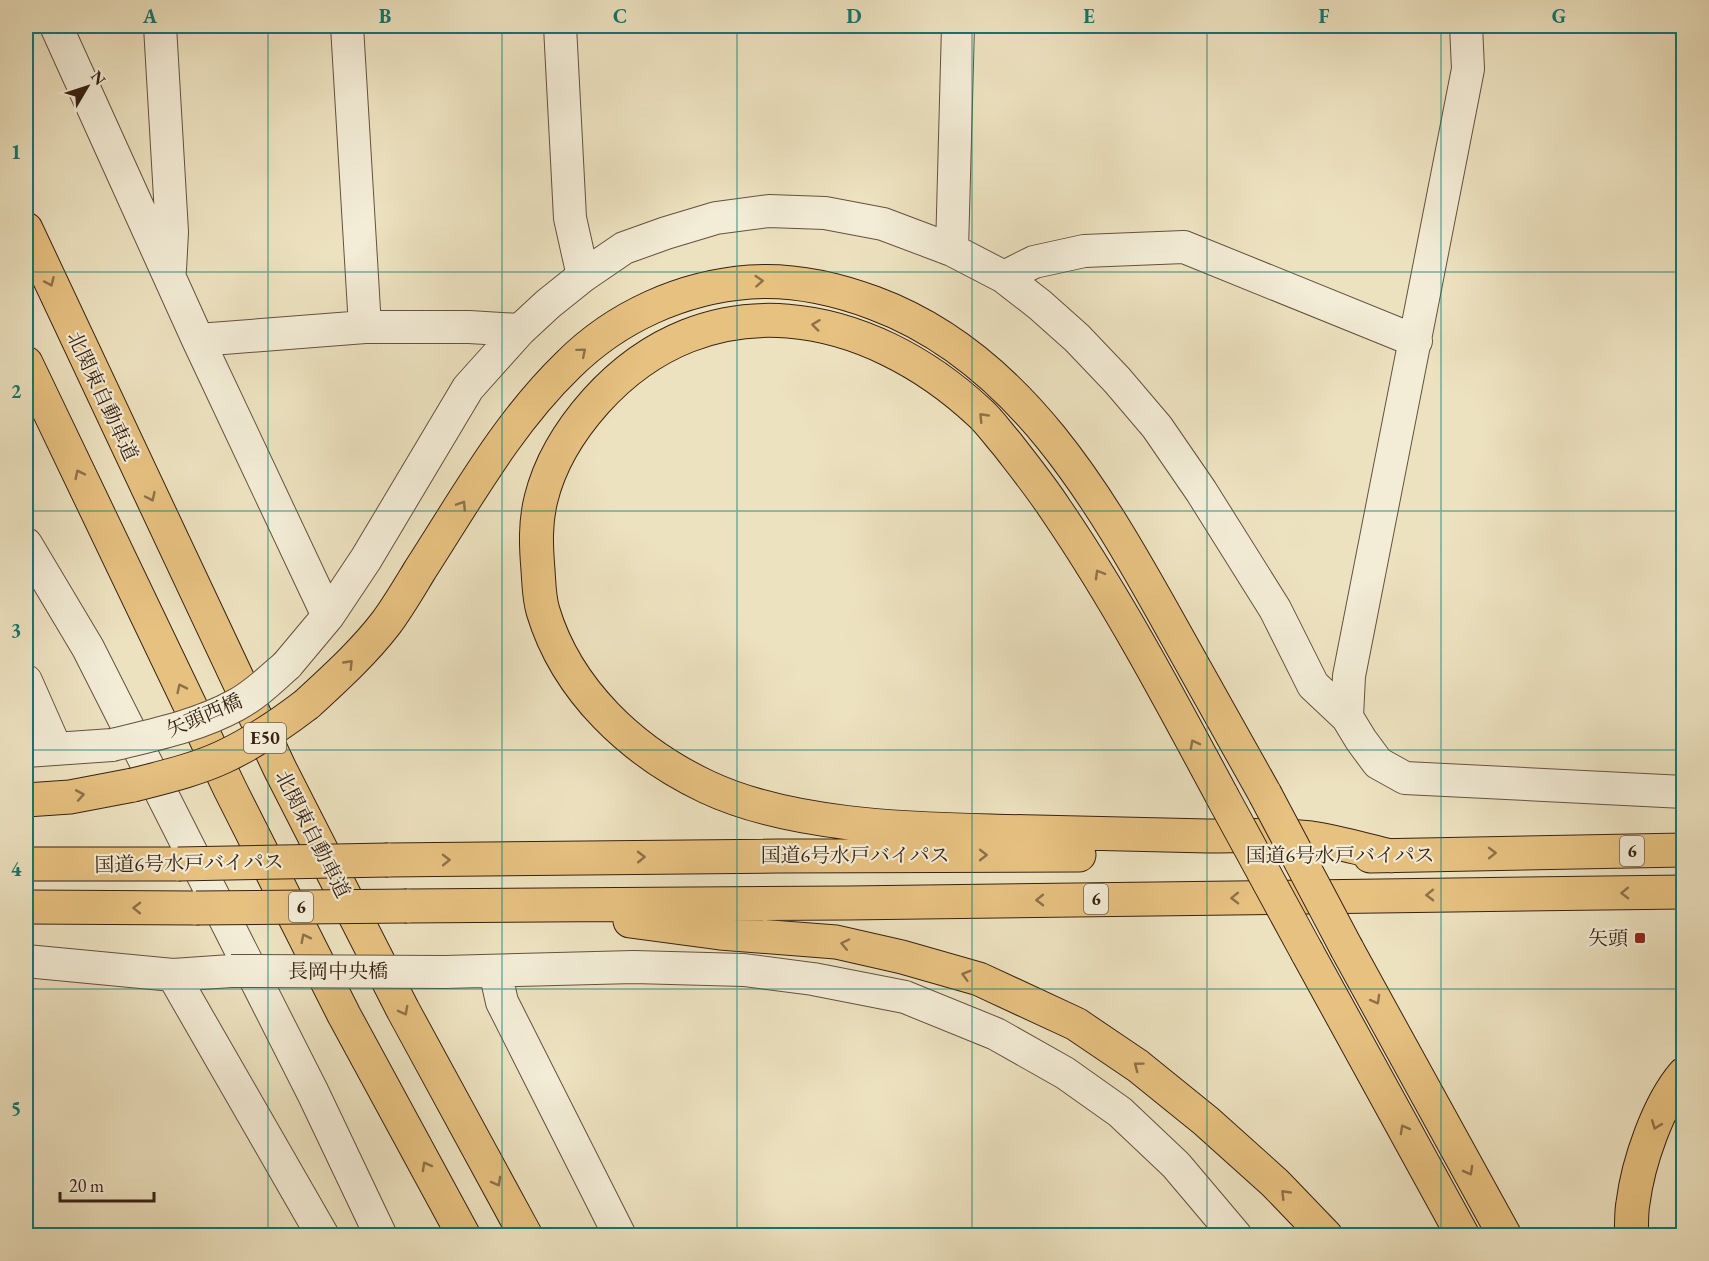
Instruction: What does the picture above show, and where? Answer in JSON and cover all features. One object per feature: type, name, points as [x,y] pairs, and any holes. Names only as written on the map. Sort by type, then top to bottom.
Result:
[{"type":"highway","name":"北関東自動車道","points":[[26,229],[280,769],[403,1010],[526,1236]]},
{"type":"highway","points":[[26,800],[70,796],[133,785],[224,757],[275,728],[307,704],[347,666],[386,623],[509,432],[540,394],[570,362],[604,334],[640,312],[682,295],[725,284],[771,280],[816,285],[857,296],[901,313],[944,338],[981,366],[1020,402],[1059,446],[1127,547],[1265,794],[1347,949],[1505,1236]]},
{"type":"highway","points":[[1391,856],[1310,838],[924,830],[863,824],[791,812],[749,802],[709,788],[639,746],[625,733],[575,680],[556,645],[541,606],[535,536],[541,497],[557,456],[584,415],[614,381],[684,335],[730,322],[780,321],[836,327],[884,346],[930,372],[982,415],[1034,478],[1091,562],[1143,650],[1222,795],[1307,952],[1463,1236]]},
{"type":"highway","name":"E50","points":[[26,363],[230,789],[344,1015],[464,1236]]},
{"type":"highway","name":"国道6号水戸バイパス","points":[[26,864],[920,855],[1391,856],[1683,850]]},
{"type":"highway","name":"国道6号水戸バイパス","points":[[26,907],[196,908],[848,903],[1683,892]]},
{"type":"highway","points":[[508,905],[720,933],[836,942],[902,957],[979,979],[1076,1024],[1138,1065],[1206,1121],[1275,1183],[1326,1236]]},
{"type":"highway","points":[[1631,1236],[1633,1203],[1643,1158],[1659,1115],[1683,1074]]},
{"type":"street","points":[[57,26],[198,340],[328,616]]},
{"type":"street","points":[[160,26],[172,232],[169,275]]},
{"type":"street","points":[[347,26],[365,327]]},
{"type":"street","points":[[560,26],[570,218],[583,276]]},
{"type":"street","points":[[952,250],[958,26]]},
{"type":"street","points":[[1347,717],[1349,676],[1468,69],[1466,26]]},
{"type":"street","name":"矢頭西橋","points":[[26,751],[112,745],[170,731],[236,705],[261,688],[287,665],[328,616],[366,559],[468,388],[520,330],[583,276],[624,248],[716,218],[769,211],[825,213],[883,224],[952,250],[1004,277],[1077,338],[1157,427],[1202,491],[1275,609],[1313,685],[1347,717],[1361,741],[1378,763],[1405,778],[1683,792]]},
{"type":"street","points":[[1004,277],[1034,261],[1084,251],[1184,247],[1416,341]]},
{"type":"street","points":[[198,340],[365,327],[469,327],[520,330]]},
{"type":"street","points":[[26,544],[88,648],[312,1093],[381,1236]]},
{"type":"street","points":[[26,681],[56,749]]},
{"type":"street","name":"長岡中央橋","points":[[26,961],[173,975],[231,971],[445,972],[634,967],[744,970],[813,979],[905,997],[996,1034],[1065,1073],[1102,1099],[1120,1112],[1176,1165],[1236,1236]]},
{"type":"street","points":[[495,971],[502,1002],[620,1236]]},
{"type":"street","points":[[173,975],[323,1236]]},
{"type":"place","name":"矢頭","points":[[1640,938]]}]
